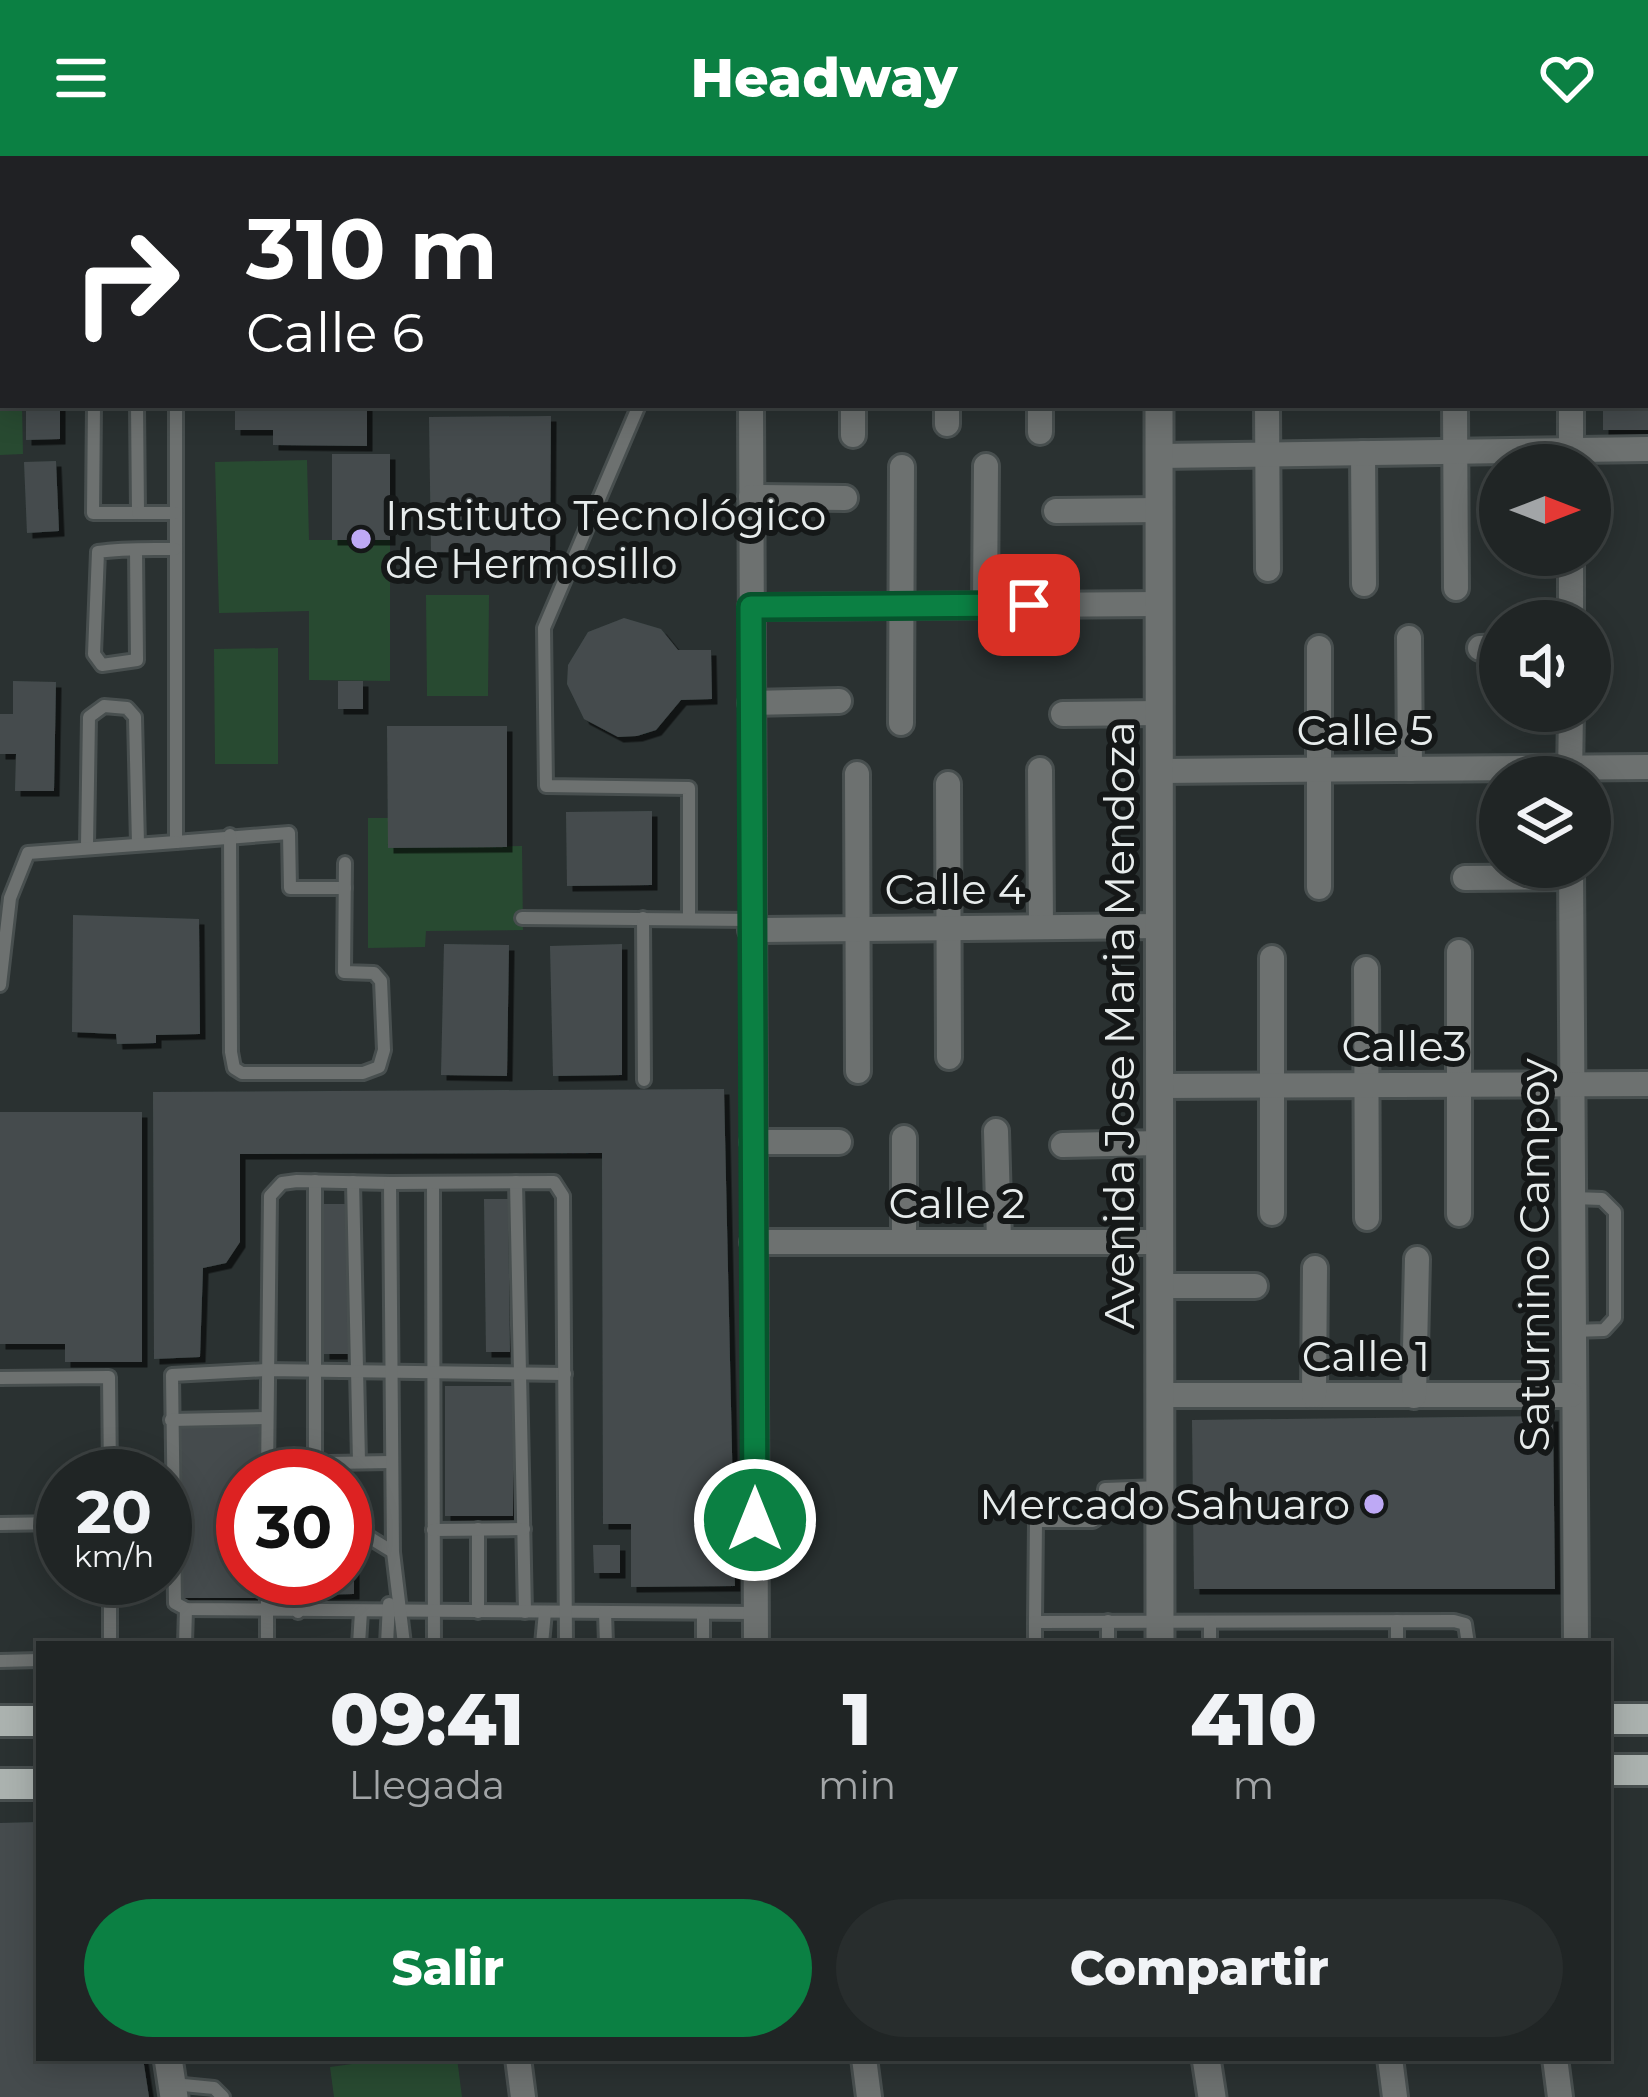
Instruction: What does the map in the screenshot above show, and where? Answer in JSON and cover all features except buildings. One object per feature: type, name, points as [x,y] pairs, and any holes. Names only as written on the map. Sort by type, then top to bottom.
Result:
[{"type":"main road","points":[[1611,1719],[1648,1718]]},
{"type":"main road","points":[[0,1721],[36,1721]]},
{"type":"main road","points":[[1611,1770],[1648,1770]]},
{"type":"main road","points":[[0,1784],[36,1784]]},
{"type":"street","points":[[751,408],[756,1641]]},
{"type":"street","points":[[853,408],[853,435]]},
{"type":"street","points":[[1040,408],[1040,432]]},
{"type":"street","name":"Avenida Jose Maria Mendoza","points":[[1159,408],[1161,1632]]},
{"type":"street","points":[[1267,408],[1268,569]]},
{"type":"street","points":[[1455,408],[1456,588]]},
{"type":"street","points":[[1571,408],[1571,444]]},
{"type":"street","points":[[1611,453],[1648,449]]},
{"type":"street","points":[[1363,453],[1364,584]]},
{"type":"street","points":[[1160,456],[1479,453]]},
{"type":"street","points":[[901,723],[902,466]]},
{"type":"street","points":[[986,466],[986,605]]},
{"type":"street","points":[[751,497],[844,498]]},
{"type":"street","points":[[1055,511],[1160,510]]},
{"type":"street","points":[[751,607],[1160,604]]},
{"type":"street","points":[[1409,638],[1410,769]]},
{"type":"street","points":[[1318,648],[1318,887]]},
{"type":"street","points":[[751,703],[839,701]]},
{"type":"street","points":[[1063,714],[1160,712]]},
{"type":"street","name":"Calle 5","points":[[1611,769],[1648,767]]},
{"type":"street","points":[[1040,770],[1041,927]]},
{"type":"street","name":"Calle 5","points":[[1161,770],[1479,770]]},
{"type":"street","points":[[857,774],[858,1071]]},
{"type":"street","points":[[948,784],[949,1058]]},
{"type":"street","points":[[1465,878],[1479,877]]},
{"type":"street","name":"Saturnino Campoy","points":[[1571,888],[1576,1641]]},
{"type":"street","name":"Calle 4","points":[[751,924],[1160,926]]},
{"type":"street","points":[[1460,952],[1460,1214]]},
{"type":"street","points":[[1272,958],[1272,1213]]},
{"type":"street","points":[[1366,969],[1366,1218]]},
{"type":"street","name":"Calle3","points":[[1160,1086],[1648,1084]]},
{"type":"street","points":[[996,1131],[999,1242]]},
{"type":"street","points":[[904,1138],[904,1242]]},
{"type":"street","points":[[752,1142],[839,1142]]},
{"type":"street","points":[[1063,1145],[1160,1143]]},
{"type":"street","name":"Calle 2","points":[[753,1242],[1161,1242]]},
{"type":"street","points":[[1414,1396],[1417,1259]]},
{"type":"street","points":[[1314,1395],[1315,1268]]},
{"type":"street","points":[[1161,1286],[1255,1286]]},
{"type":"street","name":"Calle 1","points":[[1161,1395],[1571,1395]]},
{"type":"street","points":[[518,2061],[523,2097]]},
{"type":"street","points":[[864,2061],[869,2097]]},
{"type":"street","points":[[1206,2061],[1212,2097]]},
{"type":"street","points":[[1390,2061],[1395,2097]]},
{"type":"street","points":[[1555,2061],[1560,2097]]},
{"type":"lane","points":[[94,408],[93,513],[175,513]]},
{"type":"lane","points":[[137,408],[138,513]]},
{"type":"lane","points":[[176,408],[176,842]]},
{"type":"lane","points":[[638,408],[544,628],[546,786],[689,788],[689,917]]},
{"type":"lane","points":[[136,550],[137,659],[102,665],[94,654],[96,556],[136,550],[175,549]]},
{"type":"lane","points":[[87,846],[89,717],[104,706],[127,708],[135,717],[138,844]]},
{"type":"lane","points":[[0,985],[10,898],[21,861],[41,848],[289,833],[290,888],[345,888]]},
{"type":"lane","points":[[230,836],[231,1052],[237,1071],[363,1073],[379,1067],[384,1050],[381,981],[374,973],[344,972],[345,863]]},
{"type":"lane","points":[[522,918],[689,917],[751,924]]},
{"type":"lane","points":[[643,918],[644,1079]]},
{"type":"lane","points":[[315,1181],[315,1449]]},
{"type":"lane","points":[[353,1182],[358,1449]]},
{"type":"lane","points":[[517,1182],[524,1612]]},
{"type":"lane","points":[[267,1449],[270,1196],[282,1183],[562,1186],[566,1641]]},
{"type":"lane","points":[[390,1183],[393,1552],[404,1641]]},
{"type":"lane","points":[[433,1183],[434,1641]]},
{"type":"lane","points":[[1572,1330],[1604,1330],[1615,1318],[1615,1212],[1602,1199],[1574,1198]]},
{"type":"lane","points":[[565,1374],[266,1370],[172,1375],[170,1581],[175,1603],[186,1609],[268,1612],[756,1612]]},
{"type":"lane","points":[[0,1378],[109,1377],[110,1449]]},
{"type":"lane","points":[[171,1420],[267,1418]]},
{"type":"lane","points":[[372,1462],[391,1462]]},
{"type":"lane","points":[[1035,1641],[1036,1521],[1094,1521],[1104,1513],[1106,1490],[1162,1486]]},
{"type":"lane","points":[[0,1524],[36,1523]]},
{"type":"lane","points":[[478,1529],[478,1612]]},
{"type":"lane","points":[[433,1530],[524,1529]]},
{"type":"lane","points":[[372,1539],[393,1552]]},
{"type":"lane","points":[[387,1641],[387,1611],[396,1586]]},
{"type":"lane","points":[[110,1605],[110,1641]]},
{"type":"lane","points":[[267,1641],[268,1605]]},
{"type":"lane","points":[[298,1605],[298,1612]]},
{"type":"lane","points":[[185,1641],[186,1609]]},
{"type":"lane","points":[[359,1641],[362,1612]]},
{"type":"lane","points":[[542,1641],[545,1612]]},
{"type":"lane","points":[[605,1612],[606,1641]]},
{"type":"lane","points":[[703,1613],[703,1641]]},
{"type":"lane","points":[[1035,1622],[1108,1621],[1161,1632],[1210,1623],[1454,1621],[1465,1624],[1468,1641]]},
{"type":"lane","points":[[1108,1621],[1108,1641]]},
{"type":"lane","points":[[1397,1621],[1397,1641]]},
{"type":"lane","points":[[1210,1623],[1210,1641]]},
{"type":"lane","points":[[0,1661],[36,1660]]},
{"type":"lane","points":[[171,2080],[204,2085],[223,2097]]},
{"type":"green space","points":[[0,408],[22,408],[23,454],[0,455]]},
{"type":"green space","points":[[307,460],[309,540],[390,540],[390,681],[309,680],[309,611],[219,613],[215,462]]},
{"type":"green space","points":[[426,595],[489,595],[488,696],[427,696]]},
{"type":"green space","points":[[278,648],[278,764],[215,764],[214,649]]},
{"type":"green space","points":[[368,818],[388,818],[388,848],[522,846],[523,930],[426,931],[425,947],[368,948]]},
{"type":"green space","points":[[374,2061],[457,2061],[462,2097],[334,2097],[330,2067]]},
{"type":"place","name":"Instituto Tecnológico de Hermosillo","points":[[361,539]]},
{"type":"place","name":"Mercado Sahuaro","points":[[1374,1504]]},
{"type":"route","points":[[755,1520],[751,607],[1029,605]]}]
